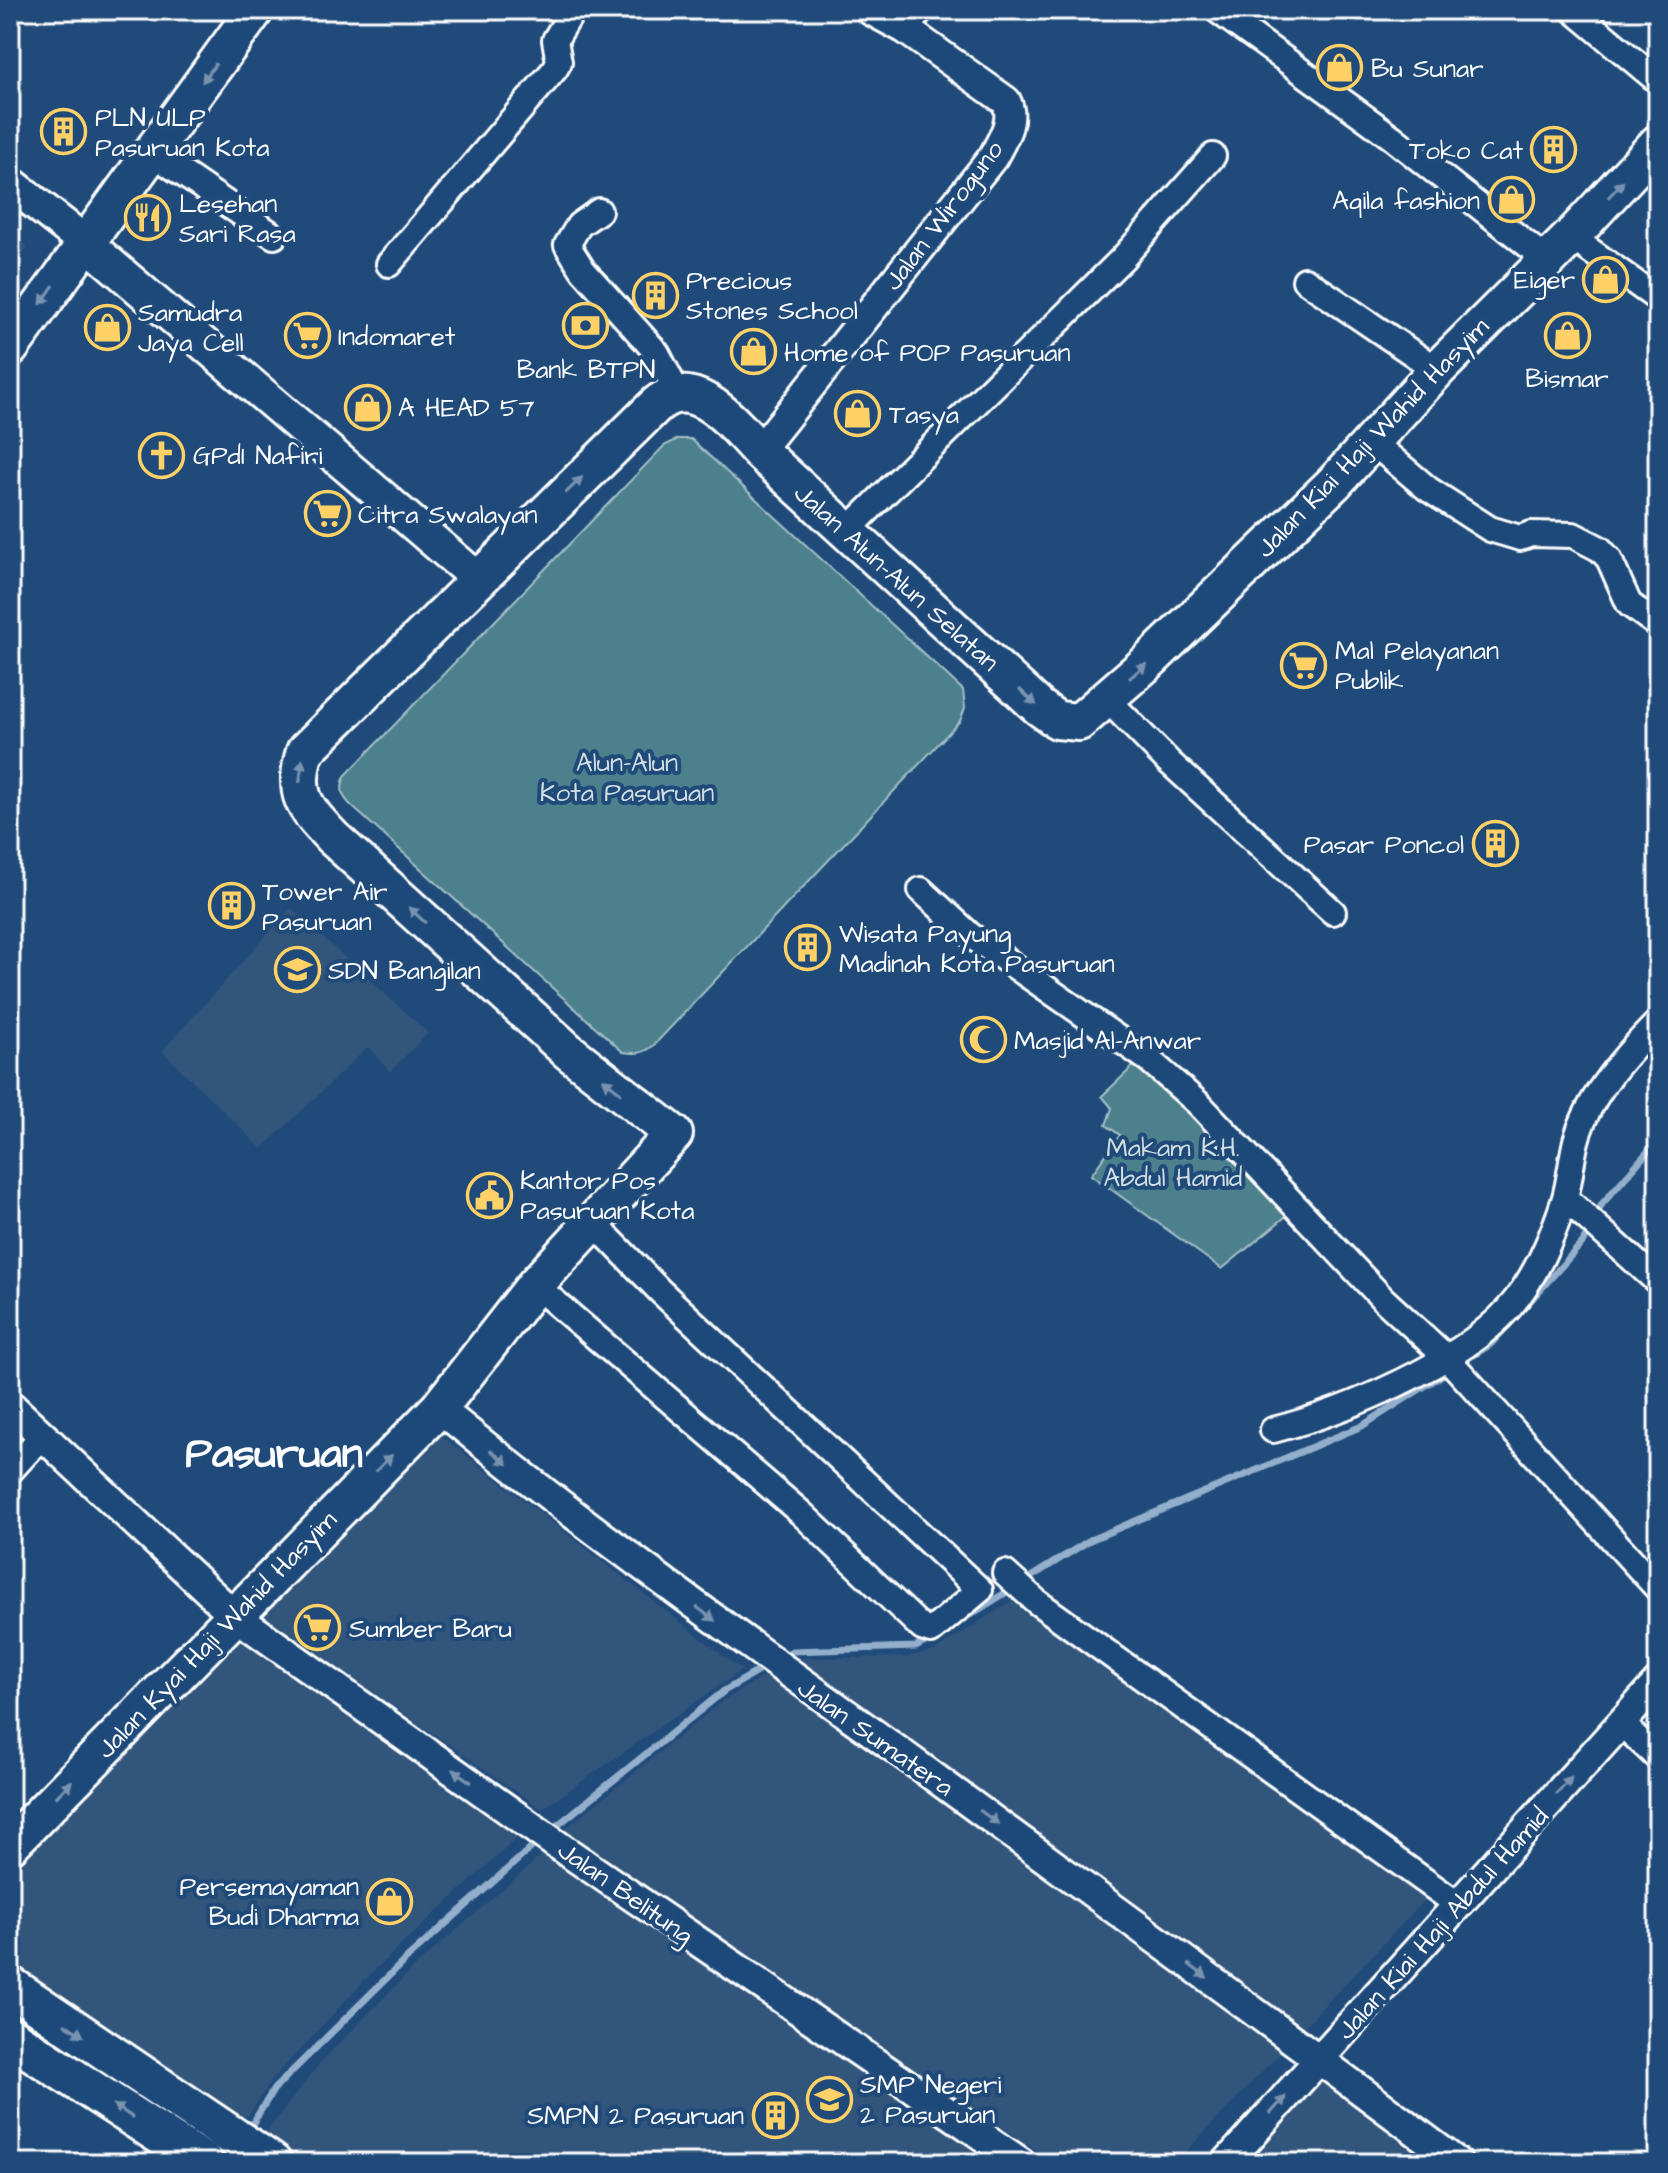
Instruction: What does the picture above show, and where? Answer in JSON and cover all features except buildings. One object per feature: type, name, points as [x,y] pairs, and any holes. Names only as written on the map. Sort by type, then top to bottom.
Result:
[{"type":"highway","points":[[10,1986],[272,2163]]},
{"type":"highway","points":[[10,2037],[196,2158]]},
{"type":"main road","points":[[10,348],[255,10]]},
{"type":"main road","name":"Jalan Kiai Haji Wahid Hasyim","points":[[1079,722],[1334,483],[1370,440],[1559,249],[1658,143]]},
{"type":"main road","points":[[10,183],[85,242],[478,579],[664,397],[678,394]]},
{"type":"main road","name":"Jalan Alun-Alun Selatan","points":[[678,394],[704,399],[726,415],[759,451],[1039,707],[1057,720],[1079,722]]},
{"type":"main road","name":"Jalan Kyai Haji Wahid Hasyim","points":[[10,1845],[439,1408],[535,1285],[674,1134],[568,1051],[332,837],[306,808],[300,790],[299,770],[305,751],[478,579]]},
{"type":"street","points":[[389,264],[555,69],[559,62],[554,43],[573,10]]},
{"type":"street","name":"Jalan Wiroguno","points":[[759,451],[993,157],[1007,130],[1010,115],[1006,101],[913,20],[870,10]]},
{"type":"street","points":[[1573,10],[1658,81]]},
{"type":"street","points":[[1229,14],[1393,138],[1559,249],[1658,299]]},
{"type":"street","points":[[151,152],[274,236]]},
{"type":"street","points":[[847,531],[1122,259],[1213,156]]},
{"type":"street","points":[[599,211],[579,225],[567,245],[583,270],[657,353],[678,394]]},
{"type":"street","points":[[1305,280],[1437,370]]},
{"type":"street","points":[[1370,440],[1428,489],[1490,529],[1520,538],[1573,535],[1600,549],[1609,559],[1629,604],[1658,625]]},
{"type":"street","points":[[1106,698],[1169,762],[1333,912]]},
{"type":"street","points":[[921,890],[970,935],[1149,1060],[1199,1104],[1383,1299],[1474,1387],[1658,1589]]},
{"type":"street","points":[[1273,1430],[1355,1403],[1448,1360],[1511,1306],[1573,1207],[1577,1138],[1591,1106],[1613,1072],[1658,1022]]},
{"type":"street","points":[[1573,1207],[1658,1282]]},
{"type":"street","points":[[535,1285],[801,1513],[922,1628],[931,1631],[980,1590],[660,1291],[592,1221]]},
{"type":"street","name":"Jalan Belitung","points":[[10,1405],[234,1615],[563,1849],[1022,2163]]},
{"type":"street","name":"Jalan Sumatera","points":[[439,1408],[529,1482],[750,1647],[1458,2163]]},
{"type":"street","points":[[10,1471],[42,1436]]},
{"type":"street","points":[[1008,1576],[1037,1602],[1457,1904]]},
{"type":"street","name":"Jalan Kiai Haji Abdul Hamid","points":[[1226,2163],[1658,1682]]},
{"type":"street","points":[[1621,1723],[1658,1758]]},
{"type":"shaded area","points":[[10,232],[28,246],[10,278]]},
{"type":"shaded area","name":"SDN Bangilan","points":[[291,908],[428,1033],[390,1072],[368,1047],[262,1149],[162,1051]]},
{"type":"shaded area","points":[[431,1428],[742,1670],[542,1809],[267,1619],[264,1603]]},
{"type":"shaded area","points":[[1021,1595],[1430,1895],[1301,2030],[788,1663],[795,1658],[907,1657],[934,1651]]},
{"type":"shaded area","points":[[224,1636],[249,1642],[519,1836],[371,1973],[272,2080],[249,2115],[231,2120],[10,1980],[10,1856]]},
{"type":"shaded area","points":[[771,1672],[1284,2049],[1175,2163],[1056,2163],[560,1833],[721,1702]]},
{"type":"shaded area","points":[[544,1853],[992,2163],[309,2163],[265,2134],[320,2063],[410,1971]]},
{"type":"shaded area","points":[[1305,2062],[1440,2163],[1211,2163]]},
{"type":"green space","name":"Alun-Alun Kota Pasuruan","points":[[678,439],[691,439],[963,690],[965,708],[960,721],[654,1045],[643,1052],[632,1053],[623,1052],[355,810],[346,800],[342,783],[345,776],[664,446]]},
{"type":"green space","name":"Makam K.H. Abdul Hamid","points":[[1143,1057],[1296,1208],[1222,1269],[1091,1175],[1120,1135],[1106,1125],[1112,1108],[1102,1096]]},
{"type":"waterway","points":[[1523,1309],[1583,1242],[1602,1204],[1658,1140]]},
{"type":"waterway","points":[[957,1623],[1090,1540],[1362,1426],[1491,1344],[1514,1319]]},
{"type":"waterway","points":[[781,1658],[792,1651],[916,1647],[932,1638]]},
{"type":"waterway","points":[[548,1833],[724,1691],[767,1666]]},
{"type":"waterway","points":[[246,2134],[274,2089],[404,1961],[539,1841]]},
{"type":"waterway","points":[[227,2163],[235,2151]]},
{"type":"place","name":"Bu Sunar","points":[[1340,68]]},
{"type":"place","name":"PLN ULP Pasuruan Kota","points":[[64,132]]},
{"type":"place","name":"Toko Cat","points":[[1554,150]]},
{"type":"place","name":"Aqila fashion","points":[[1511,200]]},
{"type":"place","name":"Lesehan Sari Rasa","points":[[148,218]]},
{"type":"place","name":"Eiger","points":[[1606,279]]},
{"type":"place","name":"Precious Stones School","points":[[655,295]]},
{"type":"place","name":"Bank BTPN","points":[[586,326]]},
{"type":"place","name":"Samudra Jaya Cell","points":[[107,327]]},
{"type":"place","name":"Bismar","points":[[1567,335]]},
{"type":"place","name":"Indomaret","points":[[307,336]]},
{"type":"place","name":"Home of POP Pasuruan","points":[[753,352]]},
{"type":"place","name":"A HEAD 57","points":[[367,407]]},
{"type":"place","name":"Tasya","points":[[858,414]]},
{"type":"place","name":"GPdI Nafiri","points":[[162,455]]},
{"type":"place","name":"Citra Swalayan","points":[[327,514]]},
{"type":"place","name":"Mal Pelayanan Publik","points":[[1304,665]]},
{"type":"place","name":"Pasar Poncol","points":[[1495,844]]},
{"type":"place","name":"Tower Air Pasuruan","points":[[231,906]]},
{"type":"place","name":"Wisata Payung Madinah Kota Pasuruan","points":[[808,948]]},
{"type":"place","name":"SDN Bangilan","points":[[297,970]]},
{"type":"place","name":"Masjid Al-Anwar","points":[[983,1040]]},
{"type":"place","name":"Kantor Pos Pasuruan Kota","points":[[489,1195]]},
{"type":"place","name":"Sumber Baru","points":[[318,1628]]},
{"type":"place","name":"Persemayaman Budi Dharma","points":[[390,1901]]},
{"type":"place","name":"SMP Negeri 2 Pasuruan","points":[[829,2099]]},
{"type":"place","name":"SMPN 2 Pasuruan","points":[[775,2115]]},
{"type":"district","name":"Pasuruan","points":[[274,1452]]}]
